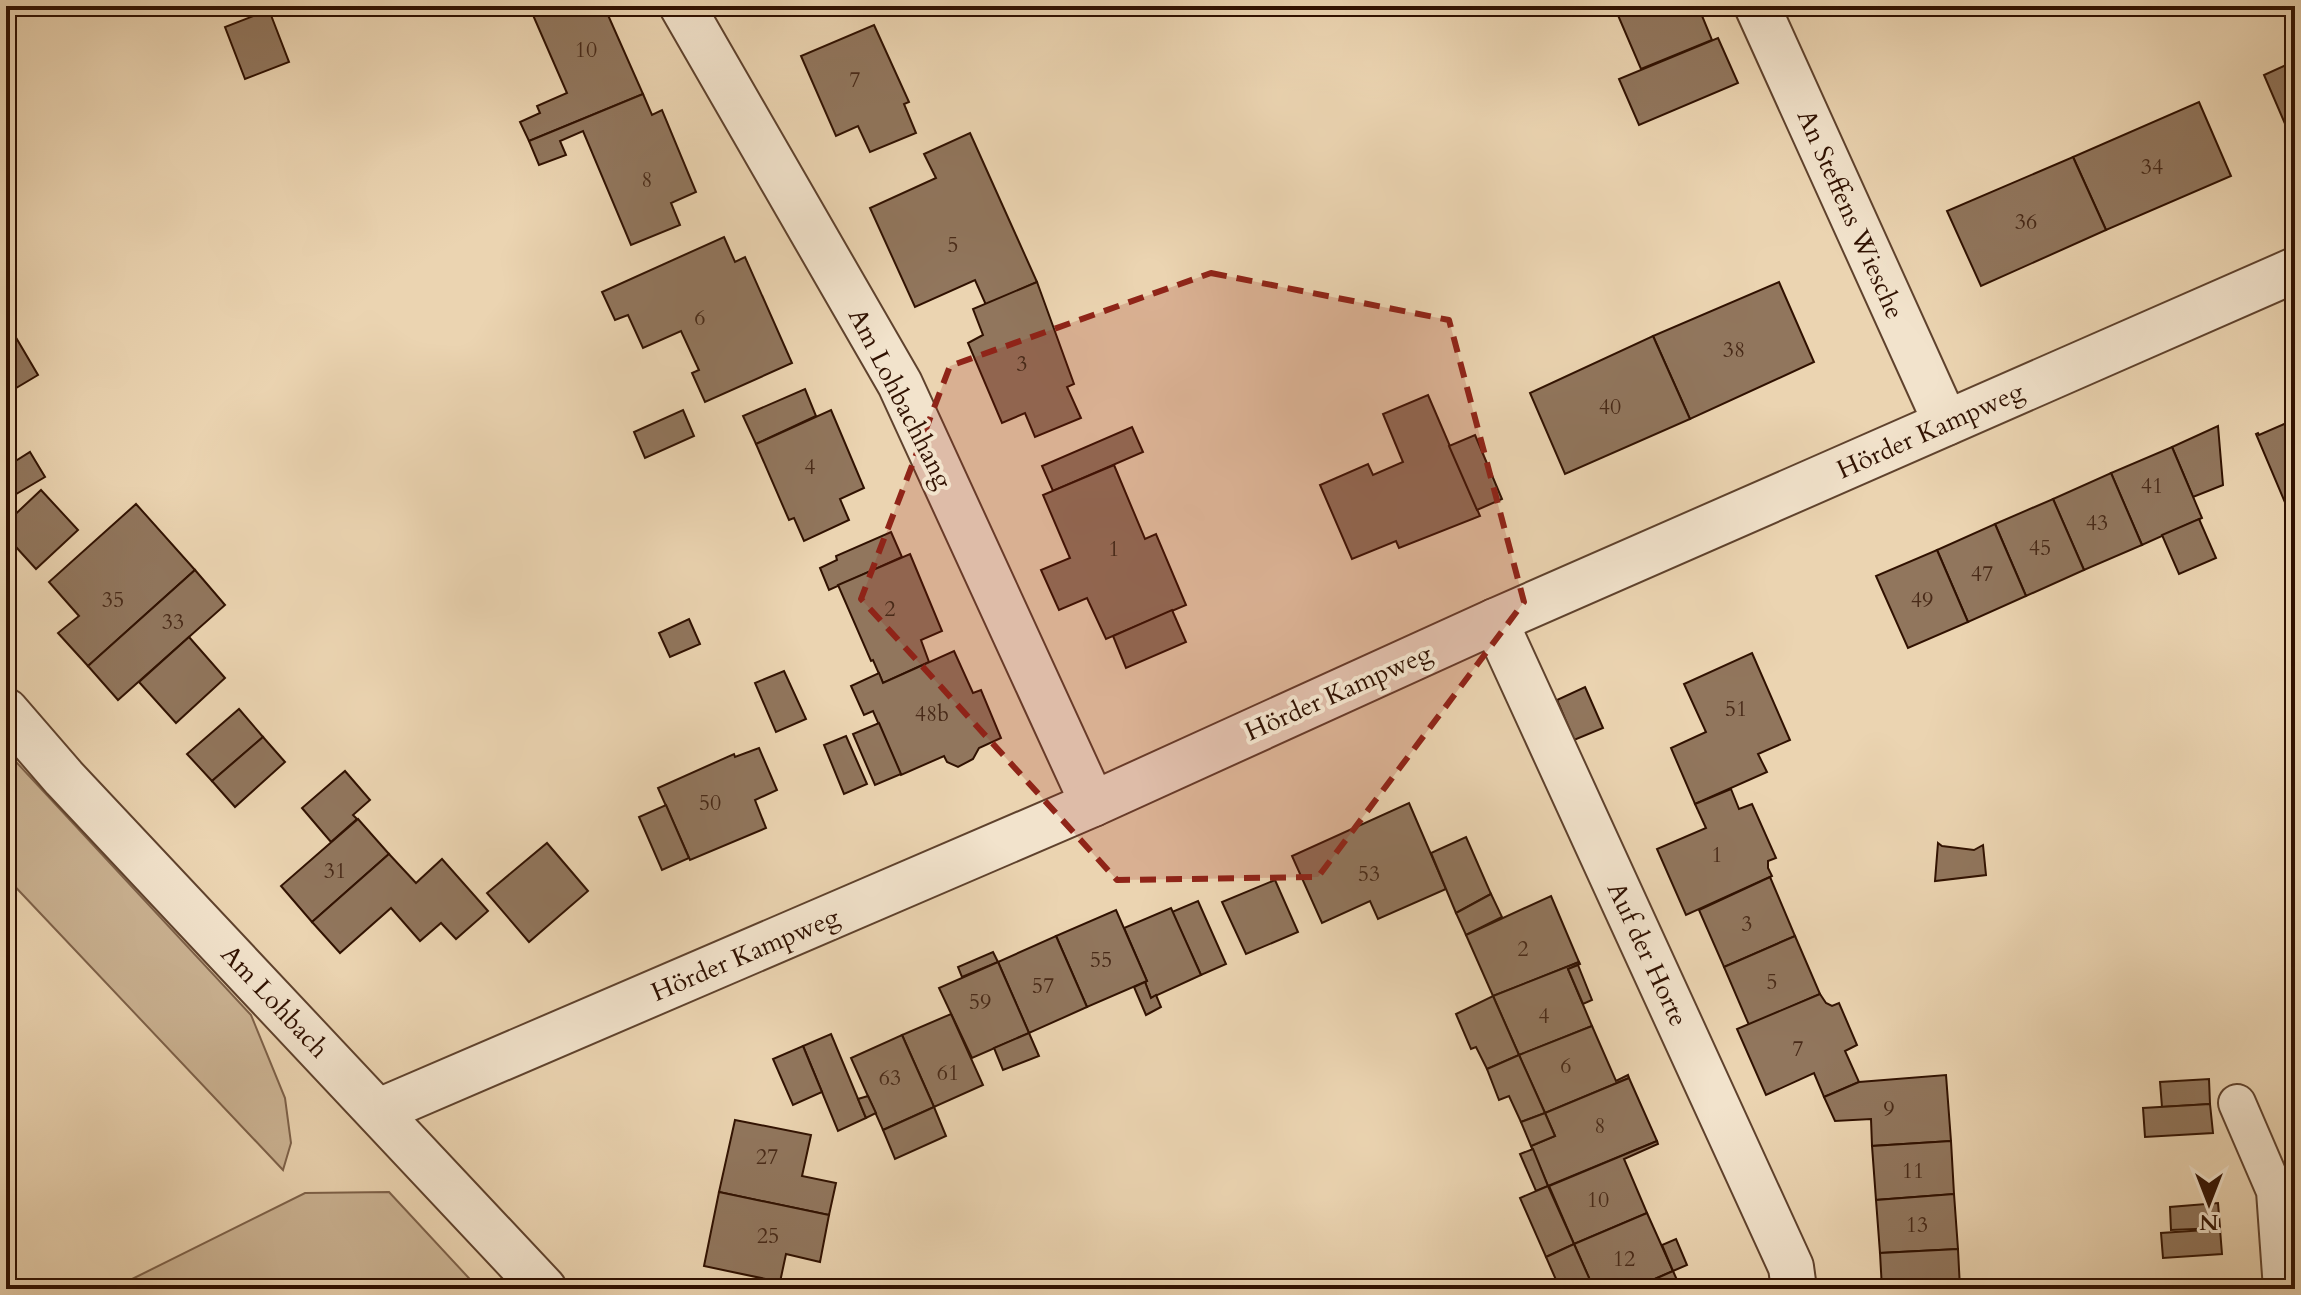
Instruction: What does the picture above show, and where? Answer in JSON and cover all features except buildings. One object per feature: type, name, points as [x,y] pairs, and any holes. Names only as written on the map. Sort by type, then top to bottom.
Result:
[{"type":"street","name":"Am Lohbachhang","points":[[682,6],[900,384],[1093,804]]},
{"type":"street","name":"An Steffens Wiesche","points":[[1757,6],[1946,423]]},
{"type":"street","name":"Hörder Kampweg","points":[[379,1111],[1093,804],[1495,621],[2295,270]]},
{"type":"street","name":"Auf der Horte","points":[[1495,621],[1791,1267],[1794,1289]]},
{"type":"street","name":"Am Lohbach","points":[[6,711],[75,789],[544,1289]]},
{"type":"lane","points":[[2237,1103],[2275,1191],[2282,1289]]},
{"type":"highlighted area","points":[[1211,273],[1449,320],[1524,602],[1318,877],[1117,880],[861,599],[950,366]]},
{"type":"shaded area","points":[[6,751],[251,1015],[285,1098],[291,1143],[283,1170],[6,877]]},
{"type":"shaded area","points":[[389,1192],[479,1289],[112,1289],[305,1193]]}]
